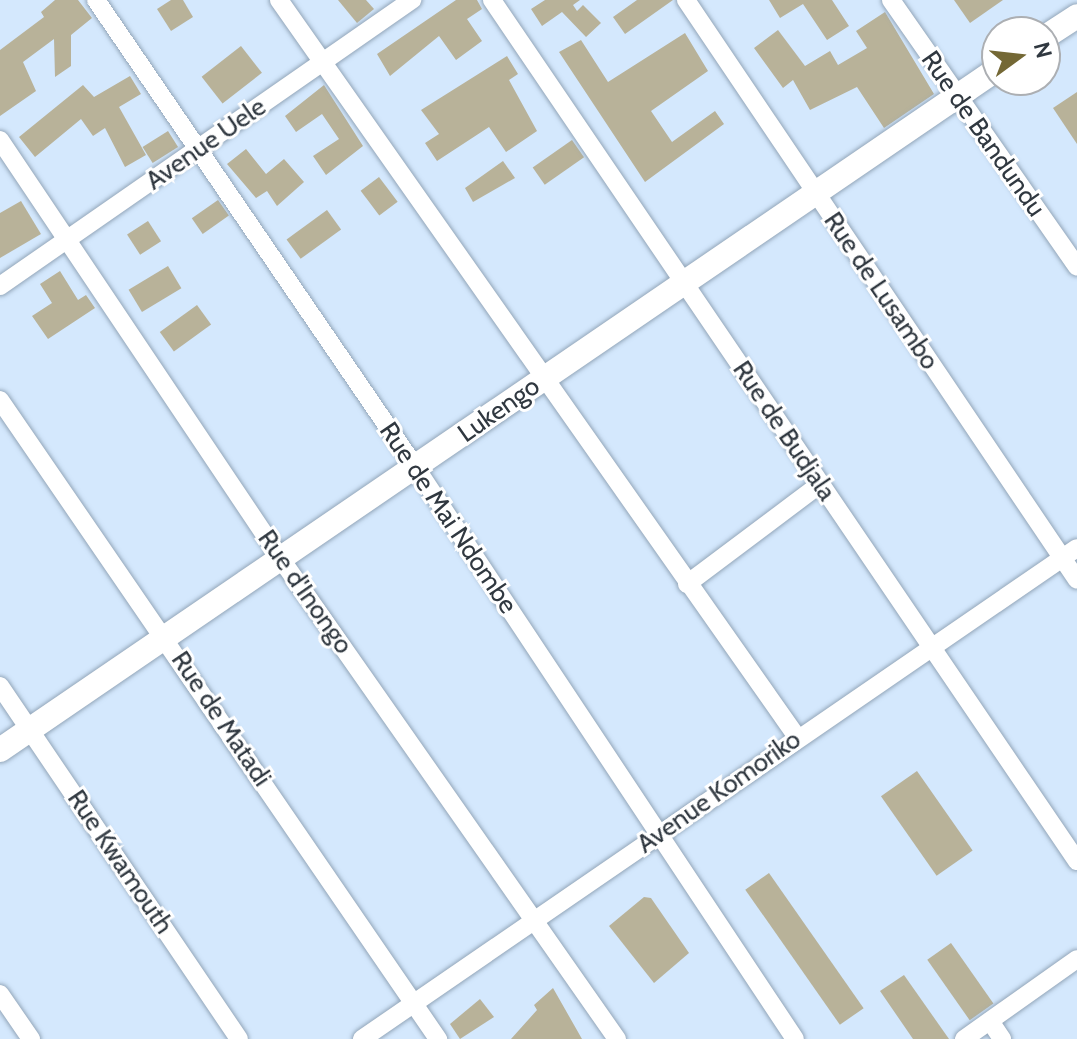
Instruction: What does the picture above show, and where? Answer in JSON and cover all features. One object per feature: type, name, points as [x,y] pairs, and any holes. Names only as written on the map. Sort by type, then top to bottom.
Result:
[{"type":"street","name":"Rue de Mai Ndombe","points":[[96,0],[197,152],[416,468],[657,837],[795,1039]]},
{"type":"street","points":[[279,0],[541,380],[797,737]]},
{"type":"street","name":"Avenue Uele","points":[[0,286],[412,0]]},
{"type":"street","name":"Rue de Budjala","points":[[492,0],[1077,861]]},
{"type":"street","name":"Rue de Lusambo","points":[[686,0],[816,195],[1070,553],[1077,580]]},
{"type":"street","name":"Rue de Bandundu","points":[[891,0],[1077,267]]},
{"type":"street","name":"Lukengo","points":[[0,750],[167,640],[683,280],[816,195],[981,80]]},
{"type":"street","name":"Rue d'Inongo","points":[[0,140],[69,238],[281,559],[535,915],[617,1039]]},
{"type":"street","name":"Rue de Matadi","points":[[0,400],[438,1039]]},
{"type":"street","points":[[687,584],[820,484]]},
{"type":"street","name":"Avenue Komoriko","points":[[362,1039],[535,915],[657,837],[797,737],[1070,553]]},
{"type":"street","name":"Rue Kwamouth","points":[[0,686],[239,1039]]},
{"type":"street","points":[[964,1039],[1077,959]]},
{"type":"street","points":[[0,994],[31,1039]]},
{"type":"street","points":[[990,1021],[1002,1039]]},
{"type":"building","points":[[55,0],[78,0],[92,18],[71,35],[71,66],[55,77],[54,39],[23,62],[36,91],[0,116],[0,50],[44,17],[41,12]]},
{"type":"building","points":[[171,0],[183,0],[193,17],[171,31],[157,9]]},
{"type":"building","points":[[338,0],[366,0],[374,9],[357,23]]},
{"type":"building","points":[[456,0],[477,0],[482,9],[467,19],[482,41],[456,60],[439,36],[390,76],[377,54]]},
{"type":"building","points":[[545,0],[580,0],[573,5],[577,11],[583,5],[601,23],[586,37],[562,12],[542,26],[531,9]]},
{"type":"building","points":[[637,0],[673,0],[625,34],[613,17]]},
{"type":"building","points":[[769,0],[832,0],[849,26],[827,40],[803,4],[780,18]]},
{"type":"building","points":[[954,0],[1003,0],[970,23]]},
{"type":"building","points":[[885,12],[934,94],[884,128],[857,87],[810,110],[793,80],[783,88],[754,48],[778,30],[805,66],[830,51],[838,65],[867,48],[856,31]]},
{"type":"building","points":[[685,33],[708,71],[651,111],[672,142],[715,111],[724,124],[645,182],[559,52],[581,40],[608,82]]},
{"type":"building","points":[[241,46],[262,73],[223,104],[202,77]]},
{"type":"building","points":[[507,56],[518,74],[509,80],[537,131],[506,152],[489,127],[437,161],[425,143],[439,134],[421,110]]},
{"type":"building","points":[[130,76],[141,94],[119,107],[146,155],[125,167],[105,128],[93,136],[81,119],[35,157],[19,137],[83,85],[94,97]]},
{"type":"building","points":[[324,85],[363,146],[326,175],[313,156],[339,139],[322,114],[296,132],[285,116]]},
{"type":"building","points":[[1077,92],[1077,144],[1053,108]]},
{"type":"building","points":[[168,131],[178,147],[153,163],[143,147]]},
{"type":"building","points":[[572,140],[584,157],[545,185],[533,168]]},
{"type":"building","points":[[246,149],[266,174],[284,159],[304,182],[277,206],[267,191],[256,198],[227,164]]},
{"type":"building","points":[[503,161],[515,178],[473,202],[465,188]]},
{"type":"building","points":[[379,177],[398,202],[379,216],[361,191]]},
{"type":"building","points":[[218,200],[229,216],[203,234],[192,218]]},
{"type":"building","points":[[21,201],[41,234],[0,258],[0,213]]},
{"type":"building","points":[[327,210],[341,229],[301,259],[287,239]]},
{"type":"building","points":[[148,221],[161,241],[140,255],[127,235]]},
{"type":"building","points":[[168,266],[181,288],[142,312],[129,290]]},
{"type":"building","points":[[60,271],[78,300],[86,295],[95,308],[48,339],[32,316],[52,303],[40,284]]},
{"type":"building","points":[[197,305],[211,324],[174,351],[160,332]]},
{"type":"building","points":[[917,771],[973,850],[937,876],[881,796]]},
{"type":"building","points":[[769,873],[864,1008],[840,1025],[745,890]]},
{"type":"building","points":[[644,897],[651,898],[689,953],[654,983],[609,926]]},
{"type":"building","points":[[951,943],[993,1004],[970,1020],[927,960]]},
{"type":"building","points":[[904,975],[949,1039],[913,1039],[880,991]]},
{"type":"building","points":[[553,988],[582,1039],[511,1039],[537,1010],[534,1005]]},
{"type":"building","points":[[480,999],[494,1017],[460,1039],[450,1024]]}]
